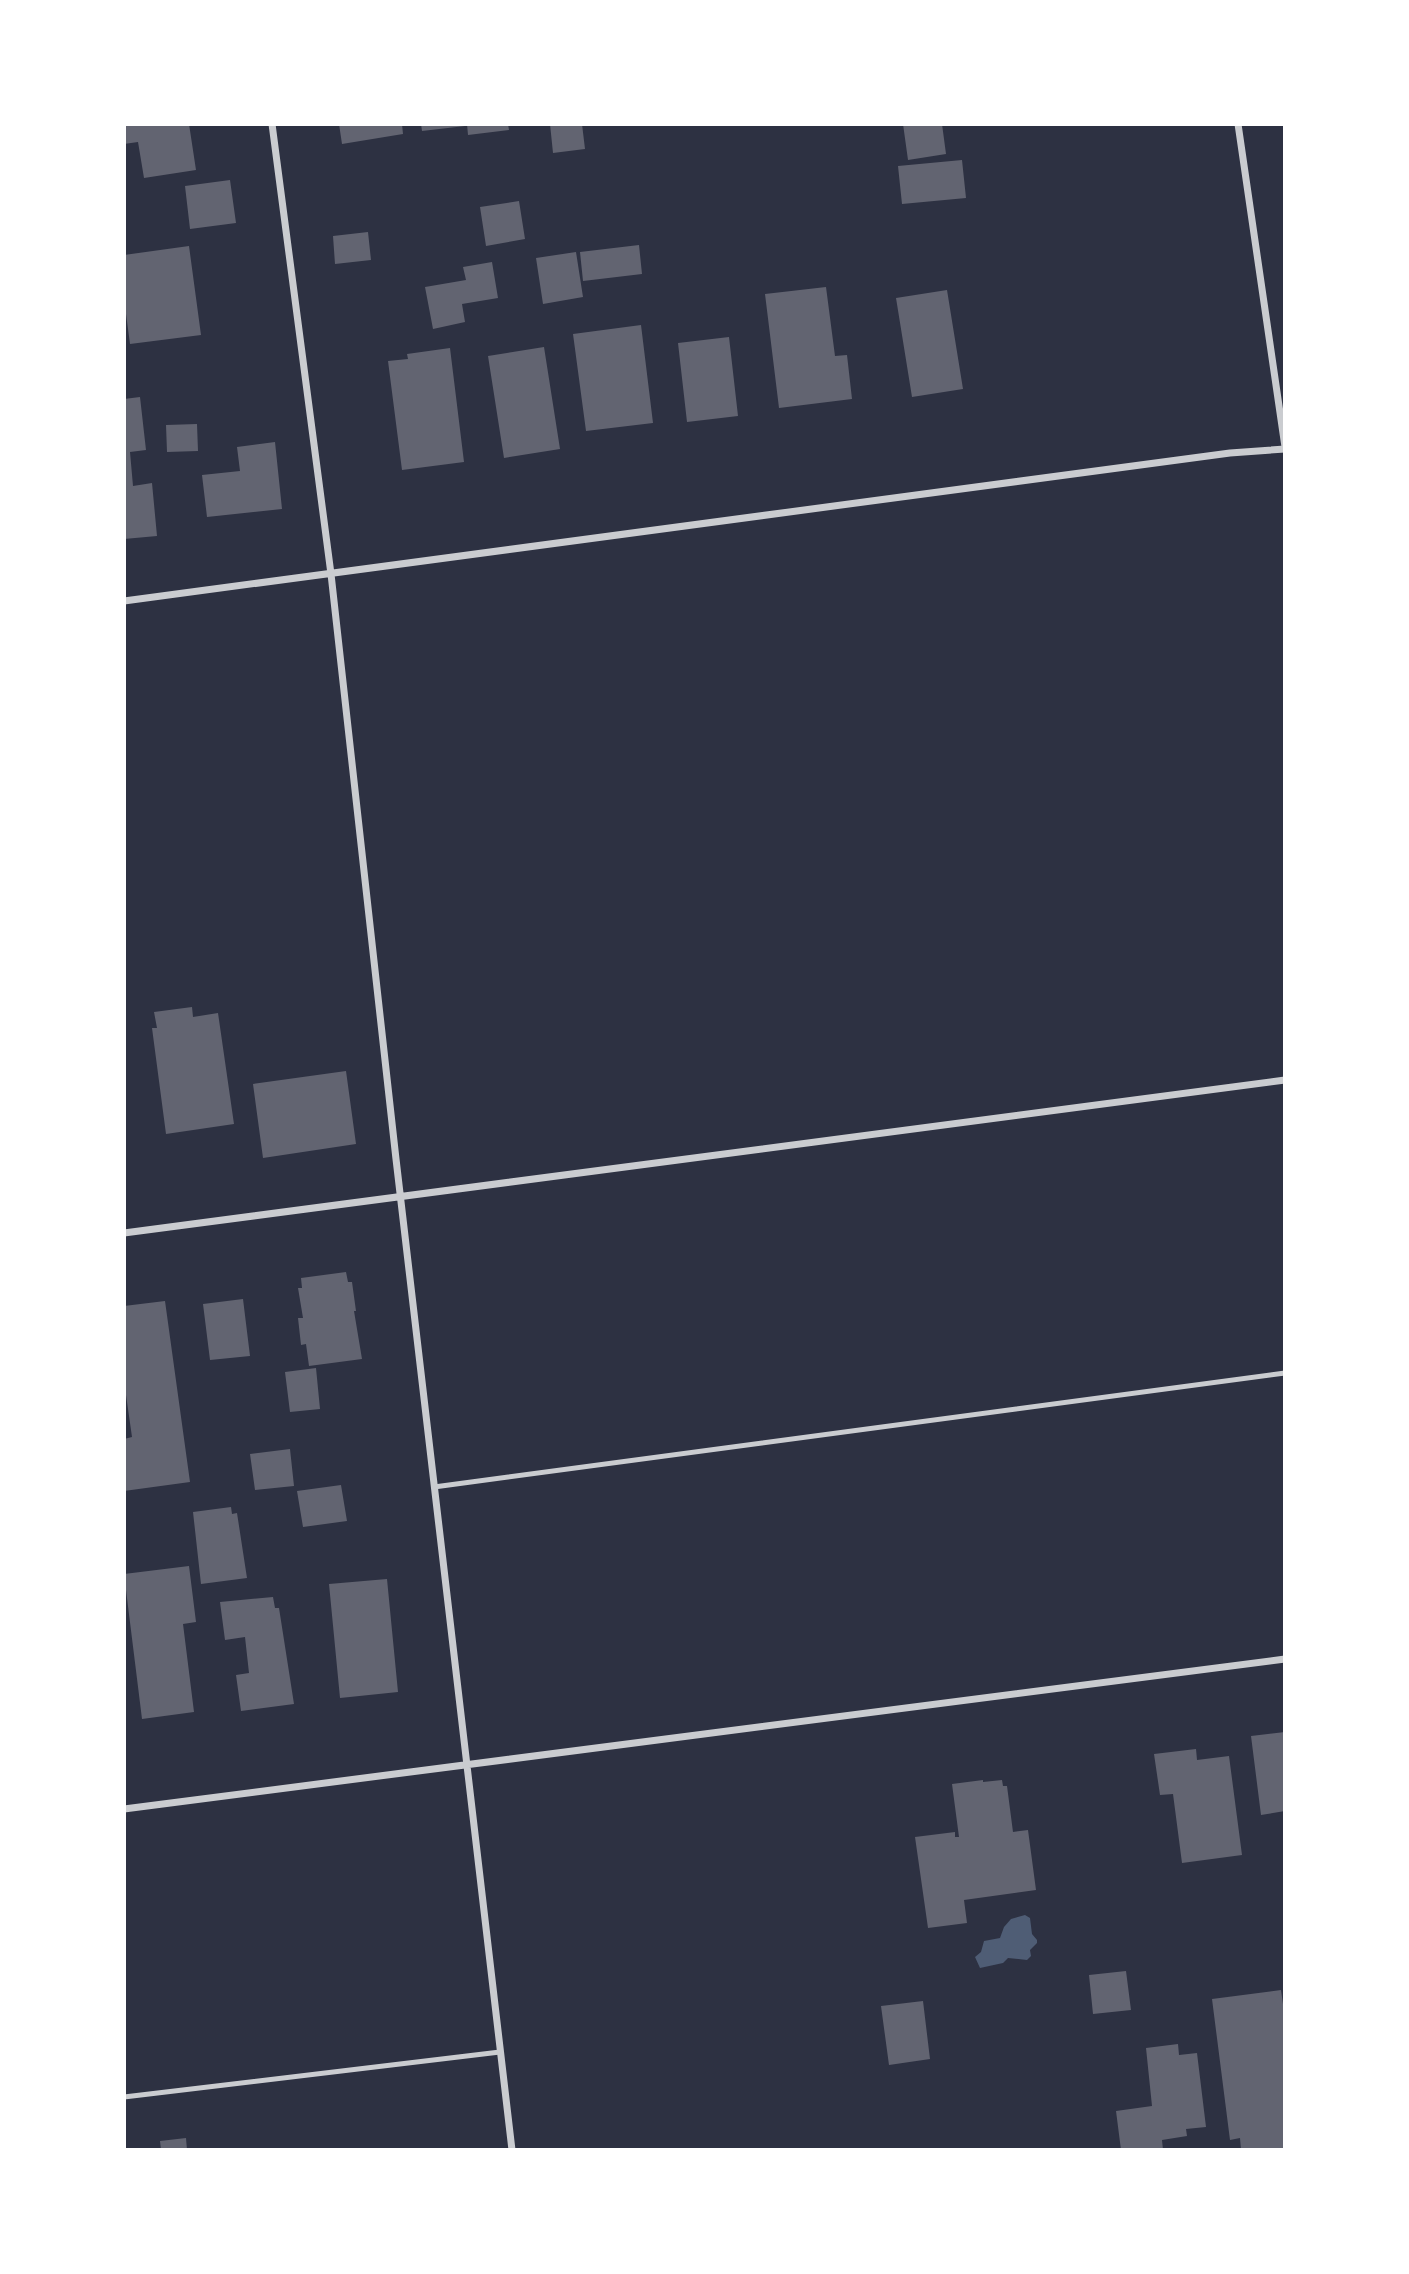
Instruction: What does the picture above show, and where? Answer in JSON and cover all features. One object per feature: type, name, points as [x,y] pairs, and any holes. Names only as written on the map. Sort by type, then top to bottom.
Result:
[{"type":"street","points":[[272,124],[331,574],[400,1196],[512,2150]]},
{"type":"street","points":[[124,601],[1230,453],[1285,448],[1238,124]]},
{"type":"street","points":[[124,1233],[1285,1080]]},
{"type":"street","points":[[124,1809],[1285,1659]]},
{"type":"lane","points":[[434,1487],[1285,1373]]},
{"type":"lane","points":[[124,2097],[500,2052]]},
{"type":"water","points":[[1025,1915],[1030,1918],[1032,1934],[1037,1940],[1030,1950],[1031,1956],[1027,1960],[1008,1958],[1003,1963],[980,1968],[975,1957],[981,1952],[984,1941],[1000,1938],[1011,1919]]},
{"type":"building","points":[[124,124],[189,124],[196,170],[144,178],[138,142],[124,144]]},
{"type":"building","points":[[339,124],[402,124],[403,134],[342,144]]},
{"type":"building","points":[[421,124],[465,124],[465,126],[422,131]]},
{"type":"building","points":[[467,124],[508,124],[509,130],[468,135]]},
{"type":"building","points":[[550,124],[582,124],[585,149],[553,153]]},
{"type":"building","points":[[903,124],[942,124],[946,154],[908,160]]},
{"type":"building","points":[[962,160],[966,198],[902,204],[898,166]]},
{"type":"building","points":[[230,180],[236,223],[190,229],[185,186]]},
{"type":"building","points":[[519,201],[525,239],[486,246],[480,207]]},
{"type":"building","points":[[368,232],[371,260],[335,264],[333,236]]},
{"type":"building","points":[[639,245],[642,274],[583,281],[580,252]]},
{"type":"building","points":[[189,246],[201,335],[130,344],[124,299],[124,255]]},
{"type":"building","points":[[576,252],[583,297],[543,304],[536,258]]},
{"type":"building","points":[[492,262],[498,298],[462,304],[465,322],[433,329],[425,287],[466,280],[463,267]]},
{"type":"building","points":[[826,287],[835,356],[847,355],[852,399],[779,408],[765,294]]},
{"type":"building","points":[[947,290],[963,389],[912,397],[896,298]]},
{"type":"building","points":[[641,325],[653,423],[586,431],[573,334]]},
{"type":"building","points":[[729,337],[738,416],[687,422],[678,343]]},
{"type":"building","points":[[544,347],[560,449],[504,458],[488,356]]},
{"type":"building","points":[[450,348],[464,462],[402,470],[388,361],[408,359],[407,354]]},
{"type":"building","points":[[140,397],[146,450],[130,452],[133,486],[152,483],[157,536],[124,539],[124,399]]},
{"type":"building","points":[[197,424],[198,451],[167,452],[166,425]]},
{"type":"building","points":[[275,442],[282,509],[207,517],[202,475],[240,471],[237,447]]},
{"type":"building","points":[[192,1007],[193,1017],[218,1013],[234,1124],[166,1134],[152,1028],[157,1028],[154,1012]]},
{"type":"building","points":[[346,1071],[356,1144],[263,1158],[253,1084]]},
{"type":"building","points":[[346,1272],[348,1282],[352,1282],[362,1359],[309,1366],[306,1344],[301,1345],[298,1318],[303,1318],[298,1288],[302,1288],[301,1278]]},
{"type":"building","points":[[243,1299],[250,1356],[210,1360],[203,1304]]},
{"type":"building","points":[[165,1301],[190,1482],[124,1491],[124,1439],[132,1437],[124,1381],[124,1306]]},
{"type":"building","points":[[316,1368],[320,1409],[290,1412],[285,1372]]},
{"type":"building","points":[[290,1449],[294,1486],[255,1490],[250,1454]]},
{"type":"building","points":[[341,1485],[347,1521],[303,1527],[297,1491]]},
{"type":"building","points":[[231,1507],[232,1514],[237,1513],[247,1578],[201,1584],[193,1512]]},
{"type":"building","points":[[189,1566],[196,1622],[183,1624],[194,1712],[142,1719],[124,1574]]},
{"type":"building","points":[[387,1579],[398,1692],[340,1698],[329,1584]]},
{"type":"building","points":[[273,1597],[275,1608],[279,1608],[294,1704],[241,1711],[236,1675],[249,1673],[245,1637],[225,1640],[220,1602]]},
{"type":"building","points":[[1285,1732],[1285,1811],[1261,1815],[1251,1736]]},
{"type":"building","points":[[1196,1749],[1197,1760],[1229,1756],[1242,1855],[1182,1863],[1173,1794],[1160,1795],[1154,1754]]},
{"type":"building","points":[[1002,1780],[1003,1786],[1007,1786],[1013,1832],[1028,1830],[1036,1890],[964,1900],[967,1923],[928,1928],[915,1837],[955,1832],[955,1837],[959,1837],[952,1784]]},
{"type":"building","points":[[1126,1971],[1131,2010],[1093,2014],[1089,1975]]},
{"type":"building","points":[[1281,1990],[1285,2018],[1285,2150],[1241,2150],[1240,2138],[1230,2140],[1212,1999]]},
{"type":"building","points":[[923,2001],[930,2059],[889,2065],[881,2006]]},
{"type":"building","points":[[1178,2044],[1179,2055],[1197,2053],[1206,2127],[1186,2129],[1187,2136],[1162,2140],[1163,2150],[1121,2150],[1116,2111],[1152,2106],[1146,2048]]},
{"type":"building","points":[[186,2138],[187,2150],[161,2150],[160,2141]]}]
